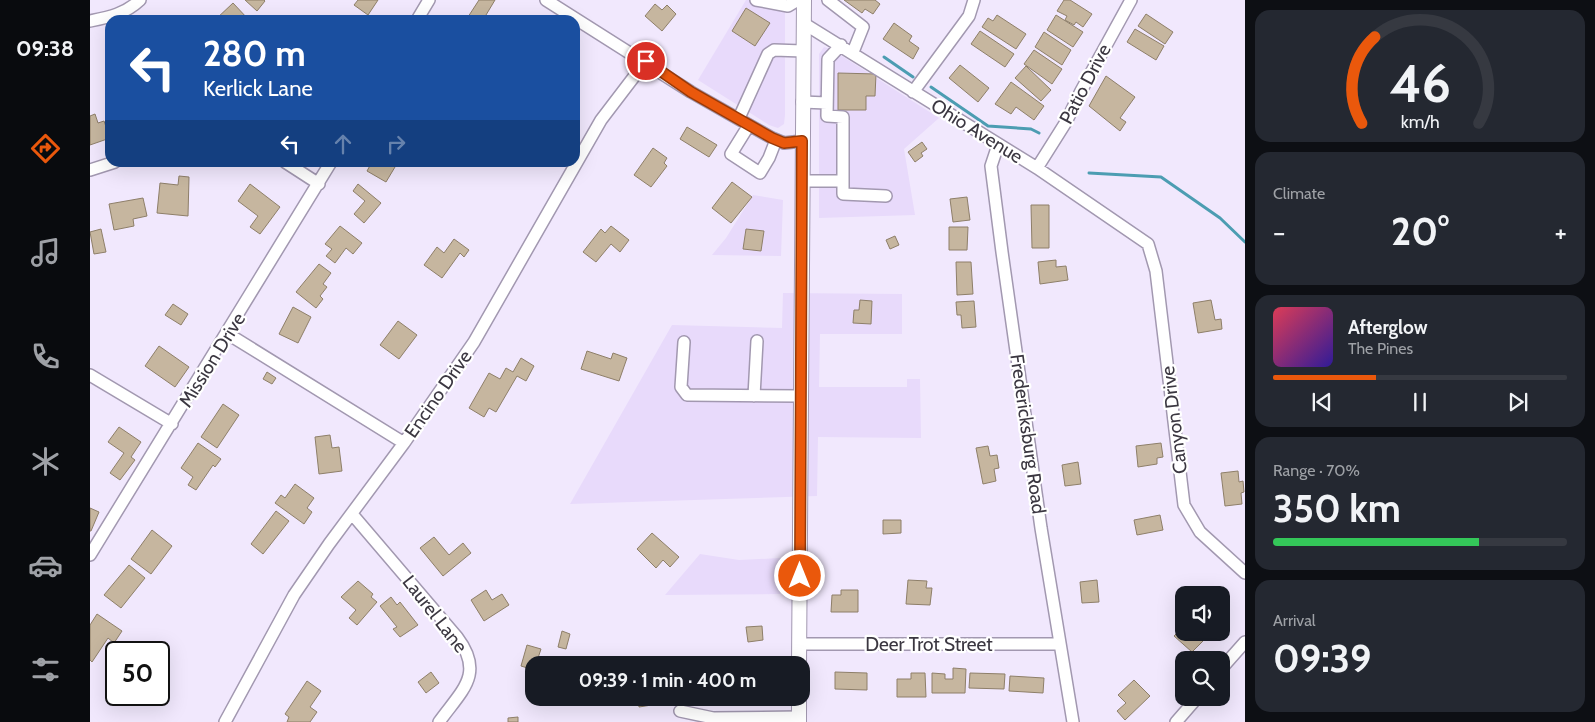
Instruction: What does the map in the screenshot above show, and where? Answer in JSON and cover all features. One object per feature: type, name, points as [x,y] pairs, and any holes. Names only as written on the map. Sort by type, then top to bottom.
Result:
[{"type":"main road","points":[[799,656],[802,50],[804,0]]},
{"type":"main road","points":[[799,706],[799,720]]},
{"type":"street","points":[[118,15],[131,9],[140,0]]},
{"type":"street","points":[[420,15],[429,0]]},
{"type":"street","points":[[546,0],[571,15]]},
{"type":"street","points":[[756,0],[788,6],[798,0]]},
{"type":"street","points":[[828,0],[863,27],[853,52]]},
{"type":"street","points":[[913,92],[969,16],[974,0]]},
{"type":"street","name":"Patio Drive","points":[[1037,168],[1066,122],[1131,0]]},
{"type":"street","points":[[90,21],[105,18]]},
{"type":"street","points":[[580,21],[646,61],[691,92],[776,140],[784,143],[802,141]]},
{"type":"street","name":"Ohio Avenue","points":[[803,23],[853,52],[913,92],[1037,168],[1148,244]]},
{"type":"street","points":[[841,45],[828,59],[827,116],[844,117],[843,194],[886,196]]},
{"type":"street","points":[[738,118],[768,54],[774,50],[802,50]]},
{"type":"street","name":"Encino Drive","points":[[580,157],[601,120],[646,61]]},
{"type":"street","points":[[802,102],[827,103]]},
{"type":"street","points":[[750,125],[731,154],[760,172],[769,158],[776,140]]},
{"type":"street","name":"Fredericksburg Road","points":[[998,145],[992,166],[993,176],[1041,528],[1073,722]]},
{"type":"street","points":[[90,170],[105,165]]},
{"type":"street","points":[[293,167],[319,184]]},
{"type":"street","name":"Mission Drive","points":[[90,555],[228,334],[329,167]]},
{"type":"street","name":"Encino Drive","points":[[225,722],[294,595],[329,544],[404,443],[474,342],[574,167]]},
{"type":"street","points":[[802,181],[843,181]]},
{"type":"street","name":"Canyon Drive","points":[[1148,244],[1156,271],[1184,505],[1200,532],[1245,574]]},
{"type":"street","points":[[228,334],[404,443]]},
{"type":"street","points":[[754,396],[757,341]]},
{"type":"street","points":[[684,342],[681,387],[684,394],[801,396]]},
{"type":"street","points":[[90,375],[172,424]]},
{"type":"street","name":"Laurel Lane","points":[[352,514],[457,637],[468,654],[470,678],[439,722]]},
{"type":"street","points":[[1230,659],[1245,642]]},
{"type":"street","name":"Deer Trot Street","points":[[799,644],[1059,644]]},
{"type":"street","points":[[1176,722],[1190,706]]},
{"type":"street","points":[[680,711],[713,718],[799,720]]},
{"type":"shaded area","points":[[746,0],[785,0],[785,115],[784,124],[778,128],[769,125],[698,80]]},
{"type":"shaded area","points":[[824,47],[831,49],[939,118],[904,149],[915,215],[819,218],[819,54]]},
{"type":"shaded area","points":[[753,195],[783,200],[781,256],[712,255],[726,238]]},
{"type":"shaded area","points":[[783,293],[902,294],[902,334],[820,334],[819,387],[907,387],[907,379],[920,379],[921,438],[818,437],[817,496],[570,504],[672,325],[782,328]]},
{"type":"shaded area","points":[[700,554],[739,560],[780,558],[780,594],[665,595]]},
{"type":"building","points":[[245,0],[264,0],[265,1],[257,11]]},
{"type":"building","points":[[358,0],[378,0],[368,15],[354,5]]},
{"type":"building","points":[[479,0],[495,0],[486,15],[469,15]]},
{"type":"building","points":[[844,0],[875,0],[880,4],[873,14],[865,9],[862,13]]},
{"type":"building","points":[[1064,0],[1070,0],[1092,14],[1083,27],[1076,22],[1074,25],[1065,20],[1067,16],[1057,11]]},
{"type":"building","points":[[233,3],[244,15],[220,15]]},
{"type":"building","points":[[655,4],[662,10],[667,5],[676,14],[662,31],[645,16]]},
{"type":"building","points":[[746,8],[770,23],[755,46],[732,31]]},
{"type":"building","points":[[1146,14],[1173,32],[1165,44],[1138,26]]},
{"type":"building","points":[[997,15],[1026,34],[1016,49],[982,27],[988,18],[993,21]]},
{"type":"building","points":[[1056,15],[1083,32],[1073,47],[1047,30]]},
{"type":"building","points":[[894,23],[912,36],[909,41],[919,48],[913,59],[883,39]]},
{"type":"building","points":[[1135,29],[1164,46],[1156,60],[1127,42]]},
{"type":"building","points":[[980,31],[1014,54],[1005,67],[971,44]]},
{"type":"building","points":[[1044,32],[1071,50],[1062,65],[1035,47]]},
{"type":"building","points":[[1034,50],[1062,69],[1052,84],[1024,64]]},
{"type":"building","points":[[960,65],[989,88],[978,102],[949,78]]},
{"type":"building","points":[[1026,66],[1051,90],[1041,101],[1015,78]]},
{"type":"building","points":[[838,73],[876,74],[875,96],[866,96],[866,110],[838,110]]},
{"type":"building","points":[[1106,76],[1135,97],[1120,118],[1126,122],[1120,131],[1089,106]]},
{"type":"building","points":[[1011,82],[1044,106],[1034,120],[1016,107],[1011,114],[995,104]]},
{"type":"building","points":[[95,114],[98,123],[104,121],[105,140],[90,145],[90,116]]},
{"type":"building","points":[[687,127],[717,145],[709,157],[680,139]]},
{"type":"building","points":[[922,142],[927,149],[921,153],[923,156],[915,162],[908,152]]},
{"type":"building","points":[[653,148],[667,158],[664,163],[667,166],[651,187],[634,175]]},
{"type":"building","points":[[369,167],[395,167],[386,182],[367,171]]},
{"type":"building","points":[[179,176],[189,177],[188,216],[157,213],[160,183],[178,185]]},
{"type":"building","points":[[732,182],[752,197],[731,223],[712,208]]},
{"type":"building","points":[[250,184],[280,207],[260,234],[250,227],[258,216],[238,201]]},
{"type":"building","points":[[358,184],[381,203],[364,223],[354,214],[365,201],[353,191]]},
{"type":"building","points":[[967,197],[970,220],[953,222],[950,199]]},
{"type":"building","points":[[143,198],[147,216],[133,219],[134,226],[114,230],[109,204]]},
{"type":"building","points":[[1031,205],[1049,205],[1049,248],[1032,248]]},
{"type":"building","points":[[340,226],[362,243],[353,254],[346,248],[335,263],[326,256],[332,249],[325,244]]},
{"type":"building","points":[[611,226],[629,240],[620,252],[611,244],[596,262],[583,252],[601,229],[605,233]]},
{"type":"building","points":[[949,227],[968,227],[967,250],[949,250]]},
{"type":"building","points":[[101,229],[106,252],[94,254],[90,232]]},
{"type":"building","points":[[746,229],[764,231],[761,251],[743,249]]},
{"type":"building","points":[[895,236],[899,245],[890,249],[886,240]]},
{"type":"building","points":[[454,239],[469,250],[464,257],[460,253],[442,278],[424,265],[437,247],[444,253]]},
{"type":"building","points":[[1056,260],[1056,267],[1066,266],[1068,280],[1040,284],[1038,262]]},
{"type":"building","points":[[956,262],[971,262],[973,294],[957,295]]},
{"type":"building","points":[[319,264],[331,273],[323,284],[327,287],[320,296],[323,299],[316,308],[296,292]]},
{"type":"building","points":[[860,300],[872,301],[871,324],[853,323],[854,310],[859,310]]},
{"type":"building","points":[[1211,300],[1215,320],[1221,319],[1222,329],[1198,333],[1193,303]]},
{"type":"building","points":[[974,301],[976,327],[962,328],[961,315],[957,315],[956,302]]},
{"type":"building","points":[[173,304],[188,314],[181,325],[165,315]]},
{"type":"building","points":[[293,307],[311,317],[298,343],[279,334]]},
{"type":"building","points":[[398,321],[417,335],[399,359],[380,345]]},
{"type":"building","points":[[159,346],[189,367],[175,387],[145,366]]},
{"type":"building","points":[[587,351],[611,359],[613,353],[627,358],[619,381],[581,369]]},
{"type":"building","points":[[521,358],[534,366],[526,381],[517,376],[496,412],[489,408],[484,417],[469,408],[489,373],[500,379],[506,368],[513,372]]},
{"type":"building","points":[[267,372],[276,378],[272,384],[263,379]]},
{"type":"building","points":[[223,404],[239,415],[217,448],[201,437]]},
{"type":"building","points":[[119,427],[141,442],[131,457],[135,460],[120,480],[110,473],[124,453],[108,442]]},
{"type":"building","points":[[330,435],[332,448],[339,447],[342,471],[319,474],[315,437]]},
{"type":"building","points":[[198,443],[221,459],[215,467],[213,465],[196,490],[188,485],[193,477],[181,468]]},
{"type":"building","points":[[1161,443],[1163,457],[1157,458],[1157,464],[1138,467],[1136,446]]},
{"type":"building","points":[[988,446],[990,456],[997,455],[999,468],[994,469],[996,481],[983,484],[976,448]]},
{"type":"building","points":[[1078,462],[1081,484],[1065,486],[1062,465]]},
{"type":"building","points":[[1238,471],[1239,482],[1243,481],[1242,504],[1225,506],[1221,473]]},
{"type":"building","points":[[295,484],[314,498],[307,508],[312,512],[304,524],[275,503],[281,495],[285,498]]},
{"type":"building","points":[[90,508],[99,512],[91,531],[90,531]]},
{"type":"building","points":[[276,511],[289,521],[263,554],[251,544]]},
{"type":"building","points":[[1160,515],[1163,530],[1137,535],[1134,520]]},
{"type":"building","points":[[883,520],[901,520],[901,533],[883,534]]},
{"type":"building","points":[[152,530],[172,546],[151,574],[131,559]]},
{"type":"building","points":[[652,533],[679,557],[670,567],[663,560],[656,568],[637,549]]},
{"type":"building","points":[[434,537],[449,555],[463,543],[471,553],[443,576],[420,548]]},
{"type":"building","points":[[129,565],[145,578],[121,608],[104,595]]},
{"type":"building","points":[[908,580],[927,581],[926,588],[932,588],[930,605],[906,604]]},
{"type":"building","points":[[1097,580],[1099,602],[1082,603],[1080,582]]},
{"type":"building","points":[[358,581],[373,594],[371,597],[377,602],[357,625],[349,618],[356,610],[341,597]]},
{"type":"building","points":[[486,590],[492,600],[502,594],[509,605],[484,621],[471,600]]},
{"type":"building","points":[[841,590],[858,590],[858,612],[831,612],[832,595],[841,595]]},
{"type":"building","points":[[391,597],[397,605],[400,602],[418,625],[400,637],[393,629],[397,627],[380,606]]},
{"type":"building","points":[[97,614],[122,631],[115,641],[108,638],[105,641],[92,662],[90,660],[90,625]]},
{"type":"building","points":[[762,626],[763,640],[748,642],[746,627]]},
{"type":"building","points":[[562,631],[570,634],[566,649],[558,647]]},
{"type":"building","points":[[1180,641],[1203,641],[1193,651]]},
{"type":"building","points":[[527,645],[541,649],[539,656],[525,656],[525,667],[521,666]]},
{"type":"building","points":[[953,668],[966,669],[965,693],[932,693],[932,673],[945,674],[945,679],[953,679]]},
{"type":"building","points":[[431,672],[439,683],[426,693],[418,682]]},
{"type":"building","points":[[835,672],[867,673],[867,690],[835,689]]},
{"type":"building","points":[[911,673],[925,673],[926,697],[897,697],[897,679],[911,679]]},
{"type":"building","points":[[970,673],[1005,674],[1004,689],[969,688]]},
{"type":"building","points":[[1010,676],[1044,678],[1043,693],[1009,691]]},
{"type":"building","points":[[1134,680],[1150,696],[1125,720],[1117,711],[1126,703],[1118,695]]},
{"type":"building","points":[[307,681],[321,691],[310,707],[317,712],[310,722],[287,722],[289,717],[285,714]]},
{"type":"building","points":[[518,717],[518,722],[508,722],[508,718]]},
{"type":"waterway","points":[[884,57],[913,77]]},
{"type":"waterway","points":[[931,87],[988,126],[1031,129],[1039,133]]},
{"type":"waterway","points":[[1089,173],[1161,177],[1220,218],[1245,242]]},
{"type":"route","points":[[646,61],[691,92],[772,138],[784,143],[802,141],[800,576]]}]
